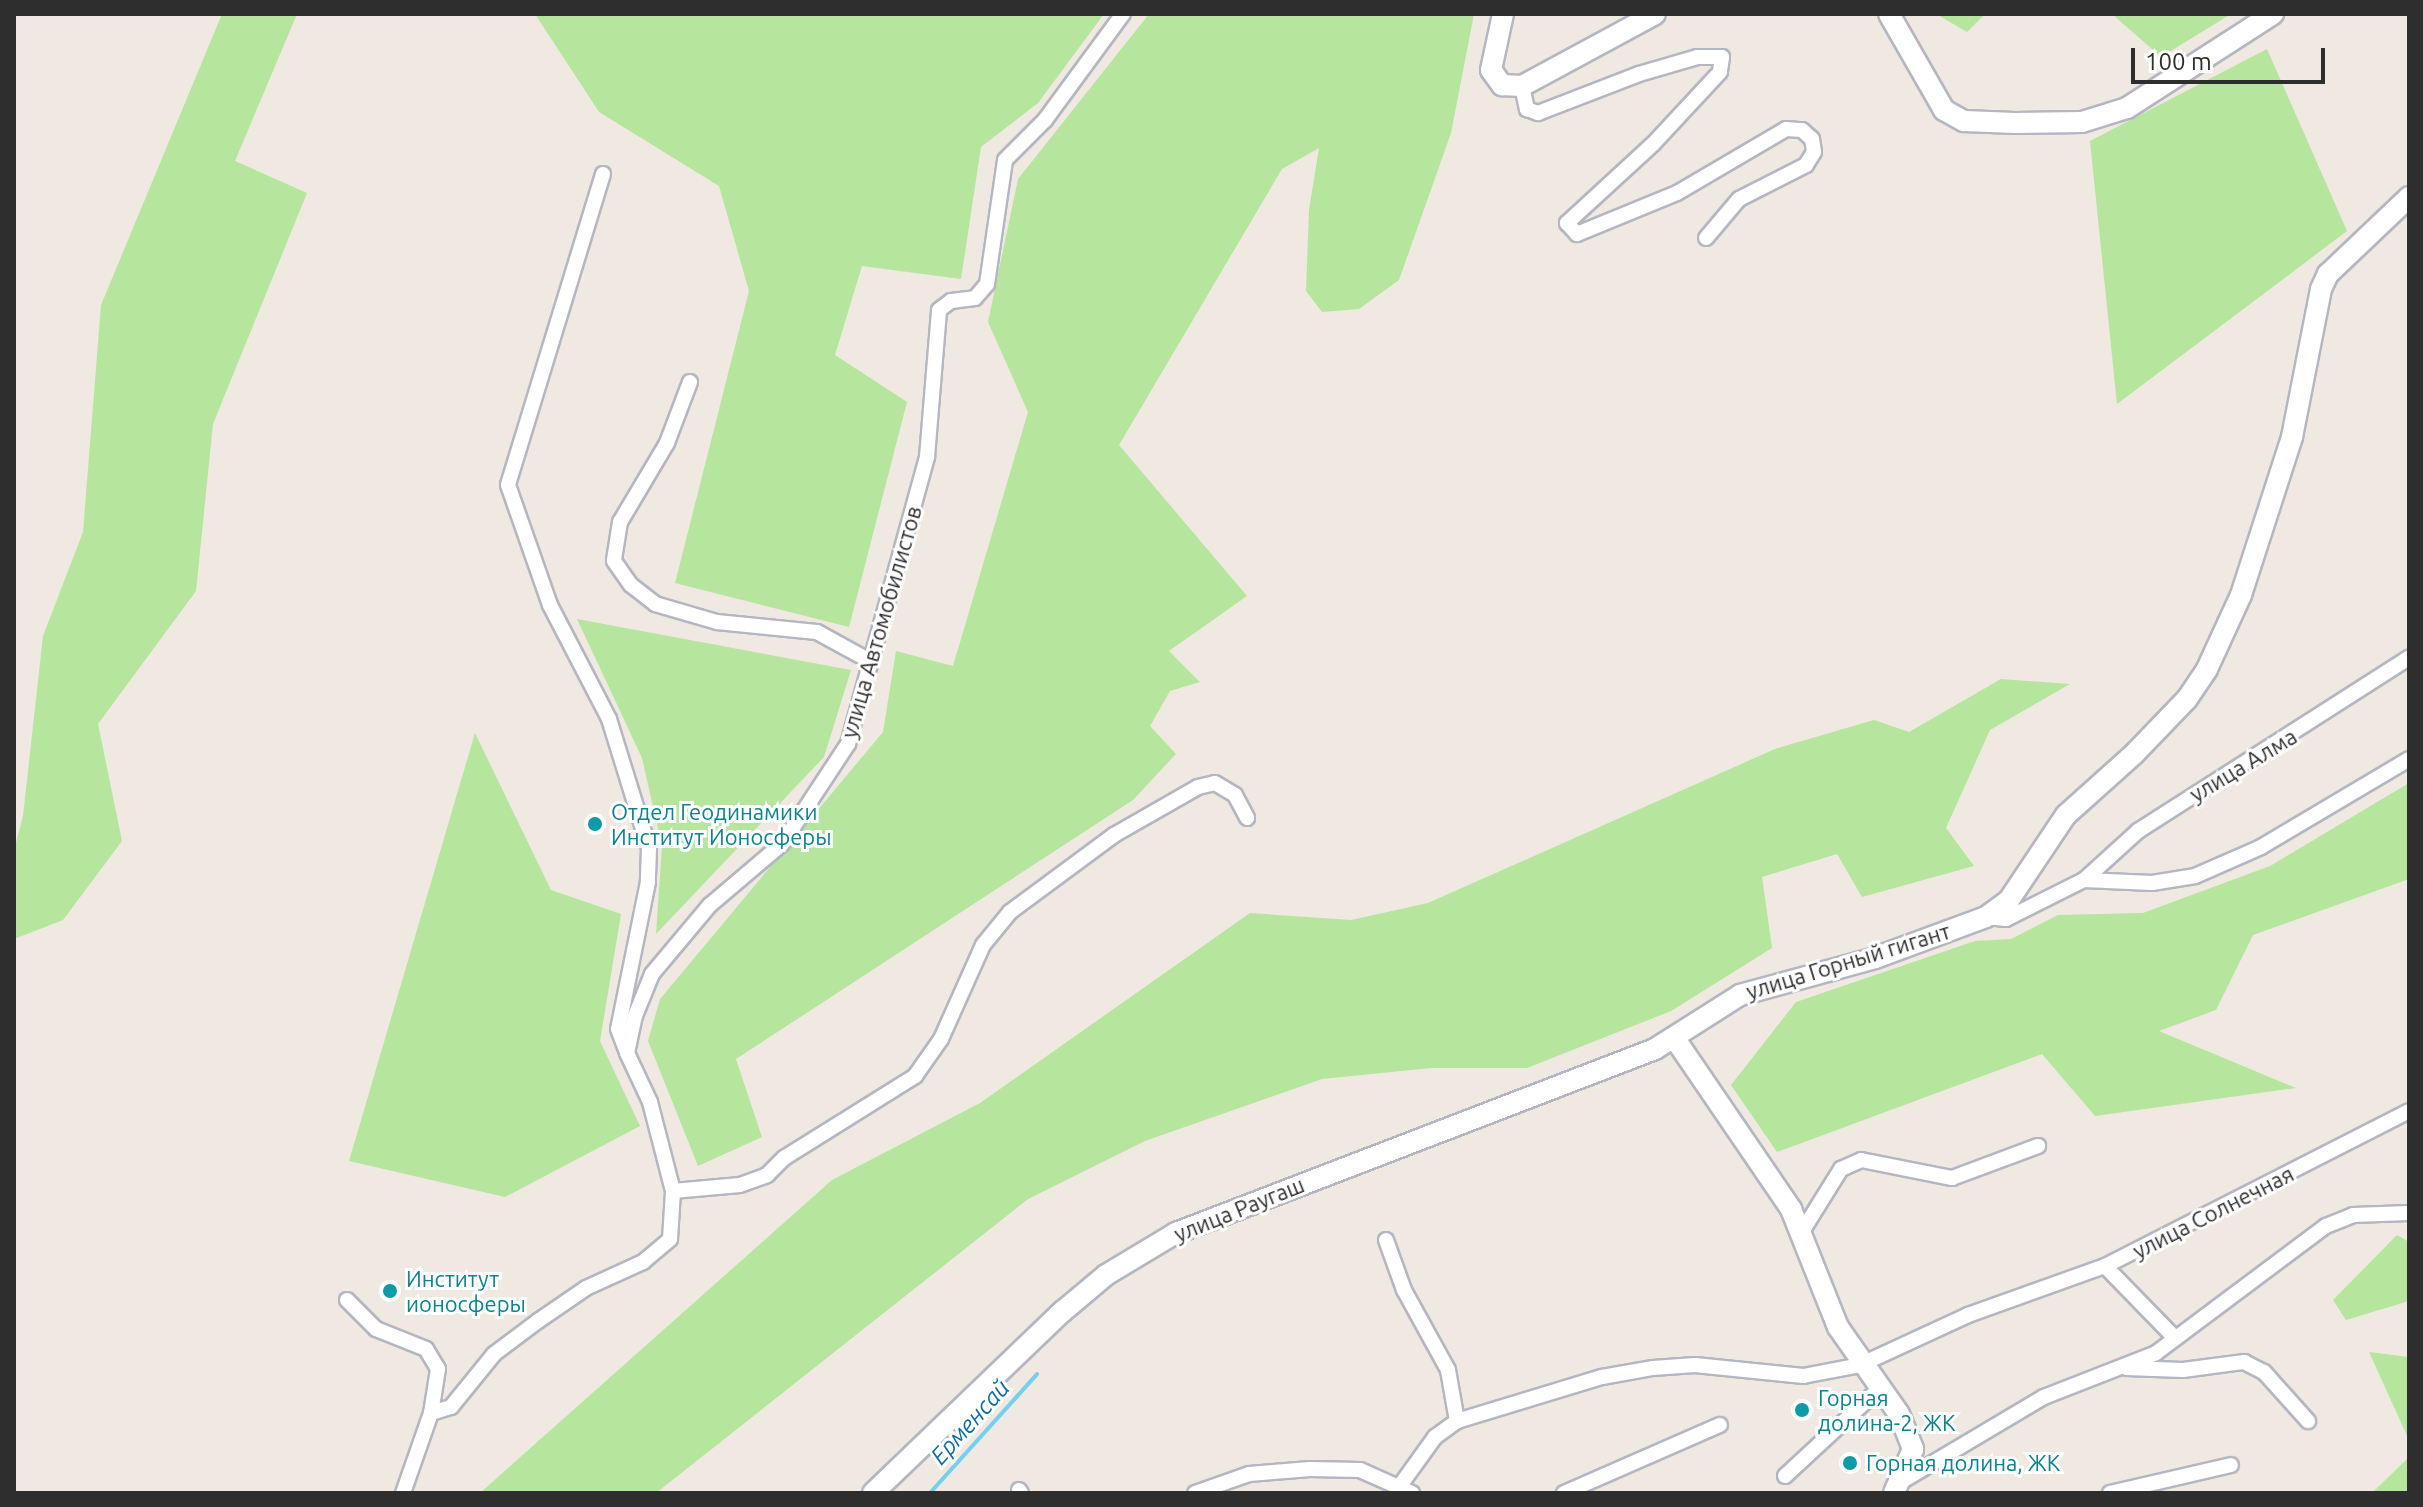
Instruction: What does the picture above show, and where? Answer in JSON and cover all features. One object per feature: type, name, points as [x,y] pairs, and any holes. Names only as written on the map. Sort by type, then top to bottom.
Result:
[{"type":"street","name":"улица Автомобилистов","points":[[627,1053],[652,974],[710,905],[782,844],[826,783],[848,744],[868,660],[927,457],[939,310],[951,301],[975,298],[987,284],[1005,160],[1045,120],[1123,14]]},
{"type":"street","points":[[1503,14],[1491,70],[1502,85],[1522,86],[1655,14]]},
{"type":"street","points":[[1889,14],[1944,110],[1964,121],[2015,123],[2082,122],[2127,108],[2273,14]]},
{"type":"street","points":[[1522,86],[1527,109],[1538,113],[1639,74],[1697,57],[1722,57],[1720,72],[1653,144],[1567,223],[1577,234],[1677,193],[1786,129],[1802,130],[1812,139],[1814,152],[1806,165],[1739,199],[1706,238]]},
{"type":"street","points":[[431,1413],[451,1407],[494,1354],[538,1321],[586,1288],[643,1262],[670,1239],[674,1221],[673,1191],[650,1102],[618,1029],[648,882],[649,848],[609,719],[550,605],[508,485],[603,174]]},
{"type":"street","points":[[1986,917],[2009,900],[2066,815],[2145,743],[2207,669],[2241,595],[2292,437],[2321,289],[2328,274],[2409,197]]},
{"type":"street","points":[[690,382],[667,443],[620,522],[614,561],[631,585],[655,604],[717,622],[817,632],[868,660]]},
{"type":"street","name":"улица Алма","points":[[2084,880],[2138,831],[2409,658]]},
{"type":"street","points":[[1986,917],[2006,919],[2084,880],[2152,883],[2195,876],[2261,847],[2409,759]]},
{"type":"street","points":[[673,1191],[740,1185],[767,1175],[784,1158],[915,1076],[941,1039],[983,945],[1010,912],[1124,828],[1198,787],[1215,783],[1235,795],[1247,818]]},
{"type":"street","name":"улица Горный гигант","points":[[1675,1039],[1699,1017],[1740,995],[1875,958],[1986,917]]},
{"type":"street","points":[[1675,1039],[1803,1230],[1838,1327],[1860,1365],[1899,1414],[1913,1449],[1899,1486]]},
{"type":"street","name":"улица Раугаш","points":[[873,1493],[1062,1312],[1106,1275],[1176,1233],[1675,1039]]},
{"type":"street","name":"улица Солнечная","points":[[2174,1337],[2105,1266],[2409,1111]]},
{"type":"street","points":[[1803,1230],[1841,1169],[1861,1160],[1952,1178],[2038,1146]]},
{"type":"street","points":[[1899,1486],[2044,1397],[2156,1353],[2326,1226],[2353,1215],[2409,1213]]},
{"type":"street","points":[[1386,1240],[1404,1290],[1448,1370],[1457,1421]]},
{"type":"street","points":[[1195,1493],[1249,1474],[1310,1469],[1360,1470],[1406,1490],[1435,1437],[1457,1421],[1602,1377],[1653,1368],[1695,1365],[1803,1376],[1860,1365],[1968,1315],[2105,1266]]},
{"type":"street","points":[[347,1300],[376,1329],[426,1349],[438,1369],[431,1413],[403,1493]]},
{"type":"street","points":[[2118,1368],[2183,1370],[2244,1362],[2264,1372],[2308,1421]]},
{"type":"street","points":[[1785,1476],[1879,1389]]},
{"type":"street","points":[[1564,1493],[1720,1425]]},
{"type":"street","points":[[2110,1493],[2231,1465]]},
{"type":"green space","points":[[222,14],[297,14],[235,161],[307,193],[213,424],[196,591],[98,724],[122,841],[63,920],[14,939],[14,850],[23,816],[43,636],[83,532],[101,305]]},
{"type":"green space","points":[[535,14],[1104,14],[1038,103],[981,147],[961,279],[862,266],[835,355],[907,402],[849,627],[675,583],[749,291],[719,186],[599,112]]},
{"type":"green space","points":[[1149,14],[1474,14],[1451,133],[1399,280],[1359,309],[1322,312],[1306,291],[1309,210],[1319,148],[1282,169],[1119,445],[1247,596],[1169,651],[1200,682],[1170,691],[1150,726],[1176,754],[1133,800],[736,1059],[762,1137],[698,1166],[648,1041],[660,999],[883,732],[896,651],[953,666],[1028,412],[988,322],[1018,179]]},
{"type":"green space","points":[[1936,14],[1985,14],[1967,32]]},
{"type":"green space","points":[[2112,14],[2231,14],[2161,57]]},
{"type":"green space","points":[[2267,49],[2347,231],[2117,404],[2090,141]]},
{"type":"green space","points":[[577,619],[851,670],[824,757],[656,934],[662,846],[642,758]]},
{"type":"green space","points":[[2001,679],[2070,684],[1990,730],[1946,828],[1974,866],[1862,897],[1837,854],[1762,877],[1772,948],[1671,1011],[1527,1068],[1431,1068],[1322,1079],[1145,1141],[1028,1199],[656,1493],[480,1493],[832,1180],[980,1103],[1250,913],[1351,920],[1428,903],[1775,749],[1874,720],[1909,732]]},
{"type":"green space","points":[[475,733],[551,890],[621,914],[600,1041],[640,1126],[505,1197],[349,1161]]},
{"type":"green space","points":[[2409,783],[2409,879],[2253,935],[2216,1010],[2159,1031],[2296,1088],[2095,1116],[2042,1054],[1777,1152],[1731,1085],[1796,1002],[1975,941],[2011,939],[2058,915],[2143,913],[2270,866]]},
{"type":"green space","points":[[2397,1235],[2409,1242],[2409,1301],[2346,1320],[2333,1300]]},
{"type":"green space","points":[[2369,1352],[2409,1357],[2409,1440]]},
{"type":"green space","points":[[2409,1457],[2409,1493],[2372,1493]]},
{"type":"waterway","name":"Ерменсай","points":[[930,1493],[1037,1374]]},
{"type":"place","name":"Отдел Геодинамики Институт Ионосферы","points":[[595,824]]},
{"type":"place","name":"Институт ионосферы","points":[[390,1291]]},
{"type":"place","name":"Горная долина-2, ЖК","points":[[1802,1410]]},
{"type":"place","name":"Горная долина, ЖК","points":[[1850,1463]]}]
